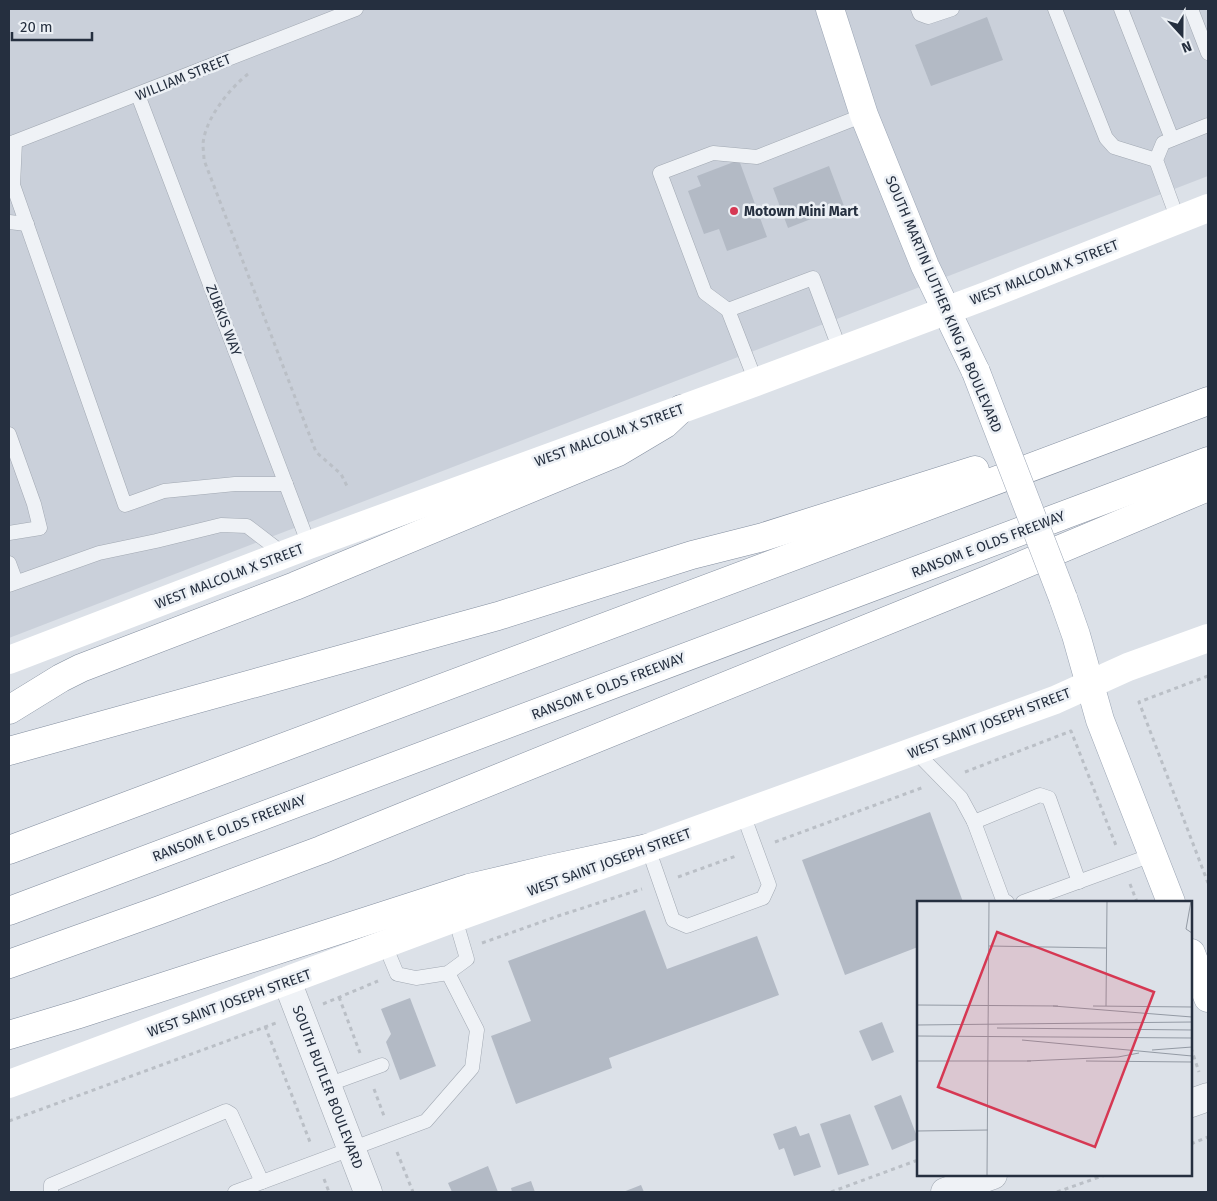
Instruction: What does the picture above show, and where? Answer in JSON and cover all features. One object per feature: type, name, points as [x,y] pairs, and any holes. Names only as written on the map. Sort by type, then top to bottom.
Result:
[{"type":"main road","name":"SOUTH MARTIN LUTHER KING JR BOULEVARD","points":[[830,9],[864,115],[925,266],[976,372],[1063,598],[1100,720],[1171,901]]},
{"type":"main road","name":"WEST MALCOLM X STREET","points":[[9,660],[297,550],[946,311],[1208,208]]},
{"type":"main road","points":[[9,751],[498,616],[692,555],[763,537],[920,487],[1206,402]]},
{"type":"main road","points":[[9,850],[1206,402]]},
{"type":"main road","points":[[19,703],[80,668],[295,586],[618,452],[665,424],[681,409]]},
{"type":"main road","name":"RANSOM E OLDS FREEWAY","points":[[9,911],[1208,461]]},
{"type":"main road","points":[[9,964],[160,910],[339,842],[987,580],[1208,487]]},
{"type":"main road","name":"WEST SAINT JOSEPH STREET","points":[[9,1084],[455,918],[1055,700],[1128,667],[1208,638]]},
{"type":"main road","points":[[9,1035],[469,888],[648,848]]},
{"type":"main road","points":[[1192,956],[1208,998]]},
{"type":"street","name":"SOUTH BUTLER BOULEVARD","points":[[287,982],[368,1192]]},
{"type":"street","points":[[1192,1103],[1208,1097]]},
{"type":"street","points":[[945,1192],[990,1176]]},
{"type":"lane","name":"WILLIAM STREET","points":[[12,143],[356,9]]},
{"type":"lane","points":[[919,11],[928,17],[952,9]]},
{"type":"lane","points":[[1055,9],[1106,138],[1114,148],[1156,160]]},
{"type":"lane","points":[[1121,9],[1172,139]]},
{"type":"lane","points":[[1191,9],[1208,54]]},
{"type":"lane","name":"ZUBKIS WAY","points":[[138,95],[286,484],[297,550]]},
{"type":"lane","points":[[756,382],[728,310],[705,293],[660,173],[713,153],[757,158],[864,115]]},
{"type":"lane","points":[[1178,220],[1156,160],[1163,143],[1208,125]]},
{"type":"lane","points":[[12,143],[13,185],[125,505],[164,491],[235,484],[286,484]]},
{"type":"lane","points":[[9,222],[26,224]]},
{"type":"lane","points":[[728,310],[813,278],[840,350]]},
{"type":"lane","points":[[9,434],[34,504],[40,528],[9,533]]},
{"type":"lane","points":[[9,563],[12,584],[99,552],[156,541],[221,525],[247,526],[297,550]]},
{"type":"lane","points":[[915,751],[961,798],[974,822],[1005,901]]},
{"type":"lane","points":[[974,822],[1040,795],[1049,798],[1079,882]]},
{"type":"lane","points":[[648,848],[673,920],[687,926],[763,898],[769,885],[743,814]]},
{"type":"lane","points":[[1026,901],[1152,855]]},
{"type":"lane","points":[[385,945],[397,974],[416,978],[448,973],[467,959],[455,918]]},
{"type":"lane","points":[[235,1192],[426,1121],[472,1068],[477,1030],[448,973]]},
{"type":"lane","points":[[327,1085],[382,1065]]},
{"type":"lane","points":[[51,1192],[52,1185],[226,1111],[230,1114],[262,1182]]},
{"type":"path","points":[[252,71],[237,83],[212,117],[203,143],[204,160],[316,452],[341,474],[348,488]]},
{"type":"path","points":[[1208,676],[1139,702],[1208,884]]},
{"type":"path","points":[[464,950],[755,850],[1071,731],[1137,901]]},
{"type":"path","points":[[9,1121],[300,1014],[397,974]]},
{"type":"path","points":[[339,997],[413,1192]]},
{"type":"path","points":[[265,1026],[329,1192]]},
{"type":"path","points":[[1192,1144],[1208,1137]]},
{"type":"path","points":[[831,1192],[917,1160]]},
{"type":"path","points":[[1057,1192],[1102,1176]]},
{"type":"shaded area","points":[[9,9],[1208,9],[1208,176],[9,638]]},
{"type":"building","points":[[987,17],[1003,60],[931,86],[915,45]]},
{"type":"building","points":[[739,160],[767,237],[727,251],[719,229],[704,234],[688,191],[701,186],[697,176]]},
{"type":"building","points":[[829,166],[844,206],[788,228],[773,188]]},
{"type":"building","points":[[930,812],[963,901],[917,901],[917,947],[845,975],[802,860]]},
{"type":"building","points":[[645,910],[667,969],[757,936],[779,995],[609,1058],[612,1068],[516,1104],[491,1036],[531,1021],[508,961]]},
{"type":"building","points":[[410,998],[436,1066],[400,1080],[386,1042],[391,1034],[381,1009]]},
{"type":"building","points":[[882,1022],[894,1052],[872,1061],[859,1031]]},
{"type":"building","points":[[901,1095],[917,1139],[892,1150],[874,1106]]},
{"type":"building","points":[[850,1114],[869,1165],[838,1175],[820,1124]]},
{"type":"building","points":[[796,1126],[800,1136],[809,1133],[821,1167],[794,1176],[784,1148],[779,1150],[773,1134]]},
{"type":"building","points":[[488,1166],[498,1192],[452,1192],[448,1183]]},
{"type":"building","points":[[531,1181],[535,1192],[512,1192],[511,1188]]},
{"type":"building","points":[[641,1185],[644,1192],[623,1192]]},
{"type":"place","name":"Motown Mini Mart","points":[[734,211]]}]
